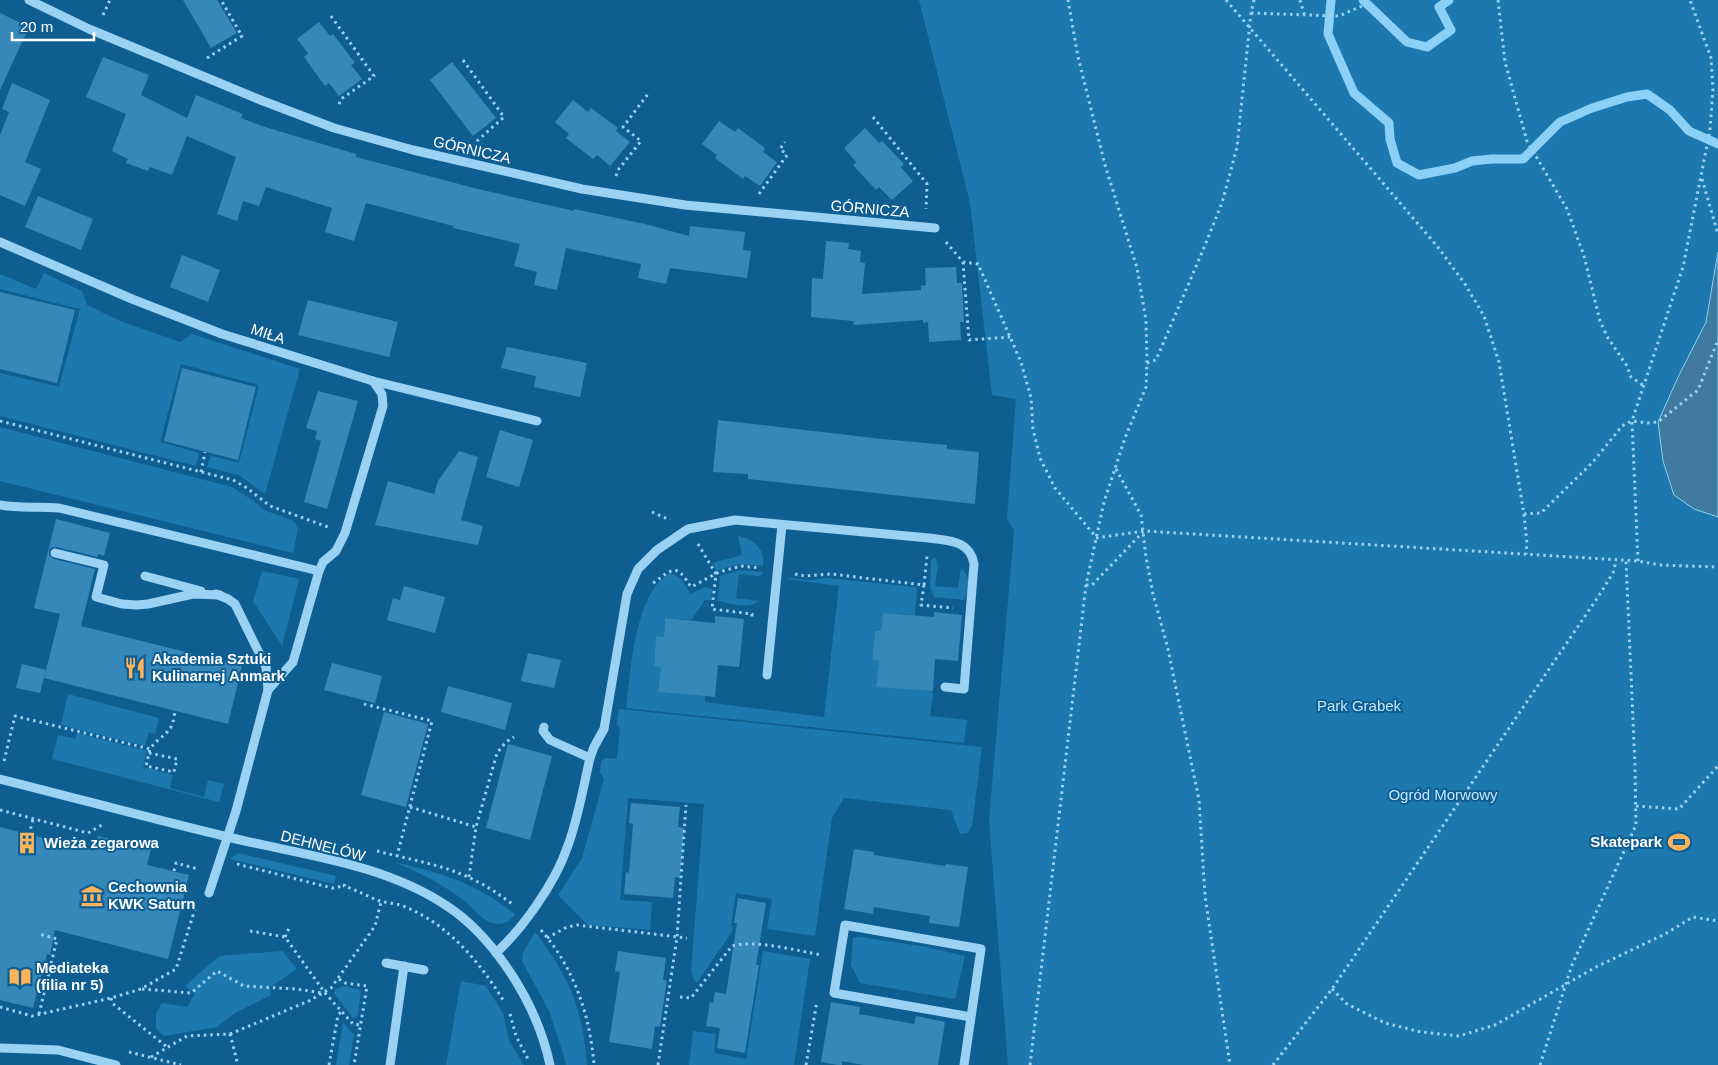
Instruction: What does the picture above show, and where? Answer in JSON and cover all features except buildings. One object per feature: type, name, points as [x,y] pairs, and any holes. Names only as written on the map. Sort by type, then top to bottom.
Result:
[{"type":"street","name":"GÓRNICZA","points":[[29,0],[89,29],[263,101],[334,128],[412,150],[582,189],[676,204],[930,228]]},
{"type":"street","name":"MIŁA","points":[[0,242],[132,299],[222,334],[373,381],[537,421]]},
{"type":"street","points":[[268,690],[293,662],[319,571],[323,562],[336,551],[345,533],[383,406],[382,394],[373,381]]},
{"type":"street","points":[[0,505],[15,508],[40,506],[59,508],[319,571]]},
{"type":"street","points":[[496,953],[515,935],[528,917],[563,860],[572,832],[590,758],[604,729],[627,594],[634,577],[638,569],[657,550],[688,529],[735,520],[929,538],[958,543],[967,548],[973,555],[974,564],[964,690],[945,687]]},
{"type":"street","points":[[767,675],[782,524]]},
{"type":"street","points":[[55,553],[104,565],[96,597],[122,604],[148,604],[193,594],[220,596]]},
{"type":"street","points":[[145,576],[220,596],[234,604],[266,667],[268,690],[236,811],[209,893]]},
{"type":"street","points":[[544,727],[543,731],[550,740],[590,758]]},
{"type":"street","name":"DEHNELÓW","points":[[0,779],[227,837],[350,866],[406,884],[439,901],[460,916],[496,953],[516,982],[532,1010],[545,1042],[550,1065]]},
{"type":"street","points":[[964,1065],[971,1017],[981,948],[845,925],[834,993],[971,1017]]},
{"type":"street","points":[[386,963],[424,970]]},
{"type":"street","points":[[390,1065],[404,966]]},
{"type":"street","points":[[0,1048],[58,1050],[116,1065]]},
{"type":"path","points":[[94,12],[103,16],[110,0]]},
{"type":"path","points":[[214,63],[205,60],[242,36],[220,0]]},
{"type":"path","points":[[1030,1065],[1086,585],[1104,502],[1125,438],[1146,387],[1147,363],[1146,320],[1137,268],[1104,165],[1078,58],[1068,0]]},
{"type":"path","points":[[1226,0],[1437,246],[1465,284],[1484,316],[1499,362],[1524,514],[1526,554]]},
{"type":"path","points":[[1147,363],[1156,360],[1222,203],[1237,148],[1249,26],[1254,0]]},
{"type":"path","points":[[1300,0],[1304,14]]},
{"type":"path","points":[[1251,13],[1339,16],[1362,6],[1367,0]]},
{"type":"path","points":[[1498,0],[1505,62],[1527,141],[1567,209],[1584,256],[1600,321],[1608,338],[1627,366],[1630,377],[1644,386]]},
{"type":"path","points":[[1638,561],[1632,421],[1683,267],[1710,130],[1713,89],[1711,58],[1690,0]]},
{"type":"path","points":[[331,16],[374,76],[341,99],[338,107]]},
{"type":"path","points":[[463,60],[504,117],[478,140],[474,146],[483,148]]},
{"type":"path","points":[[622,179],[616,178],[618,170],[641,141],[623,127],[648,94]]},
{"type":"path","points":[[329,104],[343,109]]},
{"type":"path","points":[[873,117],[927,184],[930,228],[963,262],[978,264],[1021,362],[1031,398],[1033,429],[1040,458],[1055,488],[1096,538]]},
{"type":"path","points":[[757,196],[787,154],[780,149],[785,142]]},
{"type":"path","points":[[1702,178],[1718,234]]},
{"type":"path","points":[[963,262],[969,340],[1010,337]]},
{"type":"path","points":[[1524,514],[1541,513],[1593,462],[1622,426],[1632,421],[1648,424],[1658,422],[1698,390],[1718,340]]},
{"type":"path","points":[[0,421],[234,480],[270,506],[345,533]]},
{"type":"path","points":[[201,472],[205,452]]},
{"type":"path","points":[[1116,469],[1142,515],[1146,557],[1153,594],[1168,649],[1199,800],[1205,896],[1230,1065]]},
{"type":"path","points":[[652,512],[688,529],[716,574],[712,609],[752,614],[752,622]]},
{"type":"path","points":[[1096,538],[1144,531],[1638,561],[1660,565],[1718,567]]},
{"type":"path","points":[[1086,585],[1092,585],[1144,531]]},
{"type":"path","points":[[924,585],[929,538]]},
{"type":"path","points":[[1273,1065],[1332,989],[1598,597],[1613,573],[1616,561]]},
{"type":"path","points":[[1540,1065],[1572,965],[1636,825],[1626,561]]},
{"type":"path","points":[[364,704],[432,722],[397,856]]},
{"type":"path","points":[[4,761],[15,716],[149,751],[177,759],[174,772],[146,766],[149,751],[155,742],[172,726],[175,711]]},
{"type":"path","points":[[469,877],[476,827],[497,753],[514,736]]},
{"type":"path","points":[[1636,806],[1679,809],[1718,766]]},
{"type":"path","points":[[410,806],[476,827]]},
{"type":"path","points":[[658,1065],[677,937],[686,806]]},
{"type":"path","points":[[0,810],[88,833],[100,825],[110,827]]},
{"type":"path","points":[[686,818],[691,819]]},
{"type":"path","points":[[29,835],[33,819]]},
{"type":"path","points":[[220,860],[332,888],[344,886],[381,902],[406,908],[448,933],[472,957],[505,1003]]},
{"type":"path","points":[[174,871],[176,863],[206,871]]},
{"type":"path","points":[[344,886],[346,880]]},
{"type":"path","points":[[0,1008],[32,1016],[111,998],[141,989],[176,969],[199,898]]},
{"type":"path","points":[[150,1057],[187,1036],[230,1034],[325,993],[339,979],[375,926],[381,902]]},
{"type":"path","points":[[1332,989],[1348,1004],[1385,1022],[1421,1032],[1459,1036],[1495,1025],[1596,966],[1665,934],[1693,917],[1718,921]]},
{"type":"path","points":[[547,938],[567,927],[577,925],[687,938]]},
{"type":"path","points":[[285,937],[290,926]]},
{"type":"path","points":[[250,931],[285,937],[325,993],[353,1024],[360,1025]]},
{"type":"path","points":[[39,934],[57,939],[39,1014]]},
{"type":"path","points":[[680,997],[691,998],[732,946],[740,943],[818,954]]},
{"type":"path","points":[[141,989],[191,993],[217,971],[244,986],[325,993]]},
{"type":"path","points":[[339,979],[344,983],[367,986],[354,1065]]},
{"type":"path","points":[[806,1065],[819,992]]},
{"type":"path","points":[[111,998],[112,1004],[167,1047]]},
{"type":"path","points":[[508,1009],[516,1036],[529,1064]]},
{"type":"path","points":[[329,1065],[338,1015],[342,1011]]},
{"type":"path","points":[[230,1034],[238,1065]]},
{"type":"green space","name":"Park Grabek","points":[[919,0],[1718,0],[1718,1065],[1008,1065],[989,820],[1014,531],[1007,518],[1016,399],[992,395],[970,203]]},
{"type":"green space","points":[[44,273],[82,291],[87,305],[120,321],[180,342],[192,334],[300,369],[265,494],[239,475],[207,467],[211,456],[239,463],[259,385],[181,364],[160,442],[199,453],[196,466],[0,416],[0,373],[59,387],[80,309],[0,289],[0,274],[36,289]]},
{"type":"green space","points":[[0,427],[232,487],[264,510],[294,521],[298,529],[293,553],[0,481]]},
{"type":"green space","points":[[738,536],[753,542],[757,546],[762,555],[763,566],[739,564],[716,571],[713,563],[742,555]]},
{"type":"green space","points":[[936,558],[938,565],[935,586],[958,588],[961,568],[965,572],[969,583],[964,600],[934,597],[930,587],[931,560]]},
{"type":"green space","points":[[740,570],[763,572],[760,576],[739,574],[736,598],[759,601],[755,604],[745,605],[718,601],[720,576]]},
{"type":"green space","points":[[262,571],[299,579],[282,646],[253,601]]},
{"type":"green space","points":[[670,573],[683,581],[690,594],[705,587],[712,589],[711,600],[705,600],[691,620],[665,618],[664,637],[656,637],[654,666],[661,667],[658,692],[705,696],[705,702],[824,717],[839,586],[787,579],[809,580],[826,578],[916,587],[915,615],[883,613],[881,631],[875,631],[872,660],[879,661],[876,686],[931,691],[933,694],[930,716],[967,720],[964,743],[626,708],[636,634],[642,615],[658,583]]},
{"type":"green space","points":[[68,694],[159,718],[155,734],[149,732],[145,746],[61,725]]},
{"type":"green space","points":[[619,709],[982,747],[972,825],[968,833],[960,834],[951,810],[844,798],[832,818],[815,936],[767,929],[772,899],[736,893],[731,925],[733,930],[697,983],[691,971],[704,804],[628,798],[620,900],[652,902],[650,930],[588,925],[558,895],[582,858],[604,779],[600,773],[601,762],[605,758],[617,759],[620,729],[617,724]]},
{"type":"green space","points":[[77,733],[147,751],[143,767],[173,775],[170,788],[204,797],[208,780],[224,784],[219,802],[52,759],[58,735],[75,739]]},
{"type":"green space","points":[[238,853],[336,876],[334,884],[230,859]]},
{"type":"green space","points":[[394,862],[428,870],[458,880],[486,894],[515,914],[511,919],[502,924],[488,921],[446,888]]},
{"type":"green space","points":[[535,932],[557,963],[572,994],[582,1027],[587,1065],[566,1065],[549,1011],[522,961],[523,953]]},
{"type":"green space","points":[[860,937],[927,947],[965,956],[955,999],[860,983],[851,965],[853,938]]},
{"type":"green space","points":[[282,951],[297,969],[270,987],[271,995],[235,1013],[217,1027],[164,1036],[156,1029],[156,1013],[162,1003],[187,1007],[195,994],[185,986],[219,956]]},
{"type":"green space","points":[[763,951],[810,959],[794,1065],[689,1065],[693,1031],[716,1034],[714,1053],[746,1059]]},
{"type":"green space","points":[[461,981],[486,986],[503,1013],[509,1041],[524,1065],[446,1065]]},
{"type":"green space","points":[[343,986],[361,990],[358,1015],[355,1018],[352,1017],[334,993],[335,990]]},
{"type":"green space","points":[[343,1022],[354,1035],[349,1065],[336,1065]]},
{"type":"shaded area","points":[[1718,252],[1718,517],[1694,509],[1674,495],[1663,461],[1658,422],[1706,322]]},
{"type":"waterway","points":[[1331,0],[1328,34],[1354,93],[1389,123],[1390,139],[1397,163],[1419,175],[1455,168],[1472,161],[1523,159],[1560,122],[1592,108],[1627,97],[1647,94],[1670,110],[1689,131],[1718,144]]},
{"type":"waterway","points":[[1363,0],[1407,42],[1427,47],[1451,30],[1439,7],[1449,0]]},
{"type":"place","name":"Akademia Sztuki Kulinarnej Anmark","points":[[135,668]]},
{"type":"place","name":"Skatepark","points":[[1679,842]]},
{"type":"place","name":"Wieża zegarowa","points":[[27,843]]},
{"type":"place","name":"Cechownia KWK Saturn","points":[[92,896]]},
{"type":"place","name":"Mediateka (filia nr 5)","points":[[20,977]]},
{"type":"park label","name":"Ogród Morwowy","points":[[1443,795]]}]
